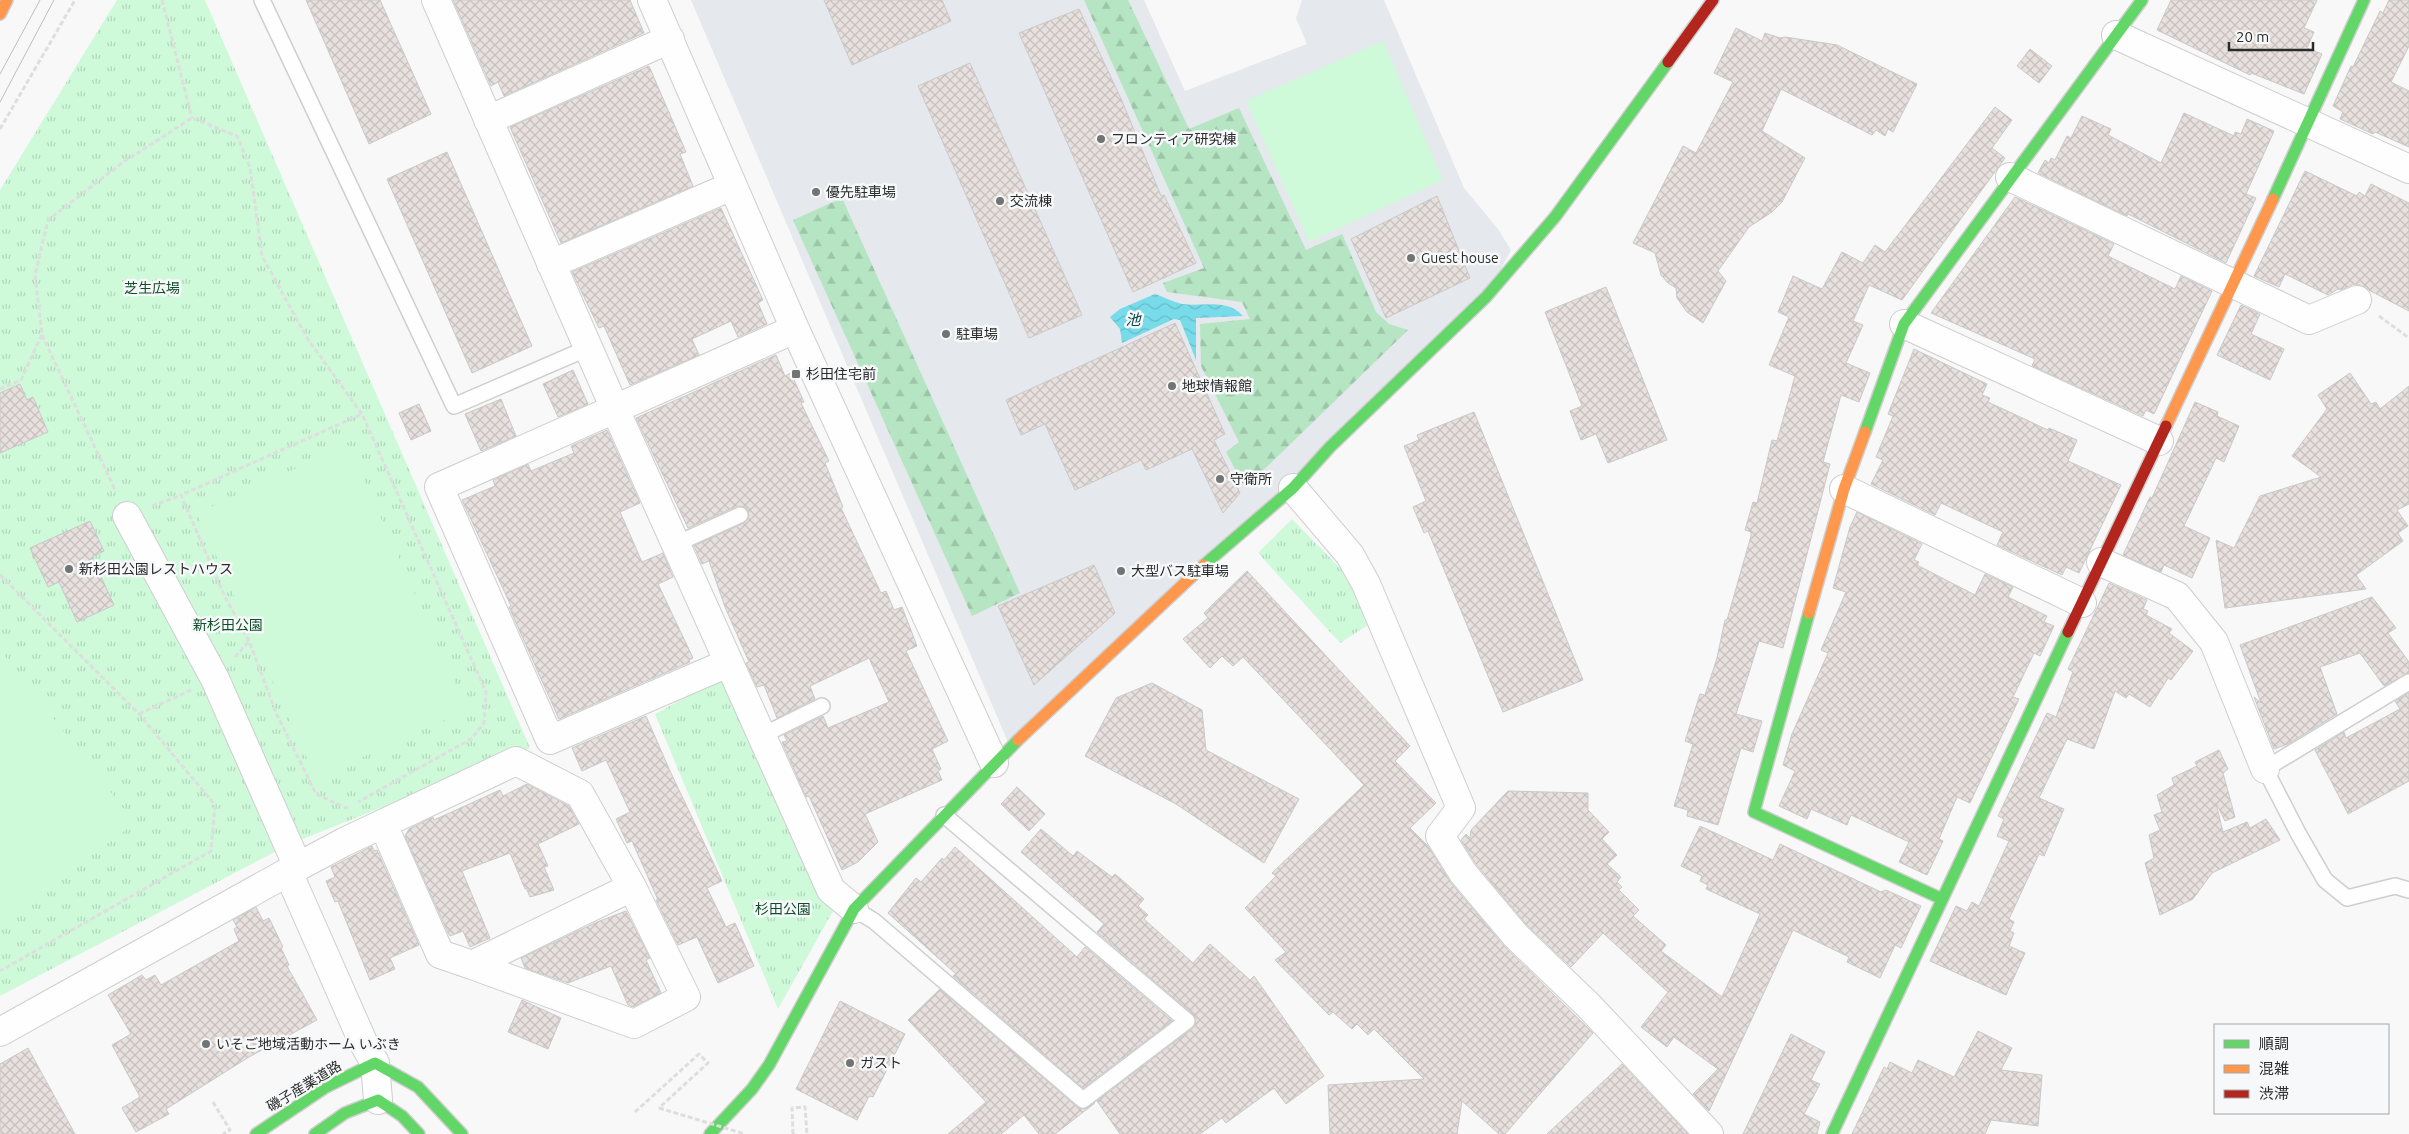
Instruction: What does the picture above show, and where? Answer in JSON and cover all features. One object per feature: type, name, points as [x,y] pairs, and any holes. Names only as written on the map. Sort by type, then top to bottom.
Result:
[{"type":"main road","points":[[0,14],[7,0]]},
{"type":"main road","points":[[710,1134],[752,1089],[769,1065],[854,909],[994,764],[1224,548],[1294,488],[1330,447],[1486,297],[1555,217],[1713,0]]},
{"type":"main road","points":[[1940,898],[1754,812],[1844,489],[1904,324],[2010,177],[2142,0]]},
{"type":"main road","points":[[1832,1134],[1940,898],[2160,441],[2364,0]]},
{"type":"main road","points":[[375,1063],[418,1087],[462,1134]]},
{"type":"main road","name":"磯子産業道路","points":[[256,1134],[326,1087],[375,1063]]},
{"type":"main road","points":[[315,1134],[346,1113],[378,1100],[402,1116],[419,1134]]},
{"type":"street","points":[[436,0],[615,409],[831,890],[854,909]]},
{"type":"street","points":[[652,0],[794,329],[994,764]]},
{"type":"street","points":[[2116,35],[2409,169]]},
{"type":"street","points":[[488,120],[670,39]]},
{"type":"street","points":[[2010,177],[2308,320],[2357,300]]},
{"type":"street","points":[[552,264],[732,186]]},
{"type":"street","points":[[1904,324],[2160,441]]},
{"type":"street","points":[[728,663],[550,740],[439,487],[794,329]]},
{"type":"street","points":[[1294,488],[1350,555],[1366,584],[1462,808],[1440,836],[1463,873],[1516,936],[1589,1006],[1709,1134]]},
{"type":"street","points":[[1844,489],[2082,603]]},
{"type":"street","points":[[127,516],[215,679],[363,1042],[375,1063],[378,1100]]},
{"type":"street","points":[[2101,562],[2177,596],[2214,642],[2265,769]]},
{"type":"street","points":[[0,1032],[293,870],[383,824],[516,761],[580,794],[632,887],[686,997],[634,1024],[440,954],[383,824]]},
{"type":"street","points":[[472,964],[632,887]]},
{"type":"lane","points":[[262,0],[454,406],[588,348]]},
{"type":"lane","points":[[676,544],[740,515]]},
{"type":"lane","points":[[2409,682],[2265,769],[2325,880],[2347,898],[2395,886],[2409,890]]},
{"type":"lane","points":[[761,736],[822,706]]},
{"type":"lane","points":[[854,909],[874,921],[1083,1100],[1187,1021],[944,815]]},
{"type":"path","points":[[0,128],[75,0]]},
{"type":"path","points":[[162,0],[192,118]]},
{"type":"path","points":[[192,118],[122,163],[48,220],[35,275],[42,334],[127,516],[181,495],[362,414]]},
{"type":"path","points":[[181,495],[224,595],[249,641],[277,715],[316,794],[346,808],[470,739],[484,723],[486,692],[362,414],[307,338],[262,256],[250,167],[237,136],[192,118]]},
{"type":"path","points":[[2357,300],[2409,338]]},
{"type":"path","points":[[0,389],[21,380],[42,334]]},
{"type":"path","points":[[0,575],[139,714],[215,806],[211,850],[0,971]]},
{"type":"path","points":[[635,1112],[699,1054],[708,1063],[659,1108],[744,1134]]},
{"type":"path","points":[[213,1102],[230,1130]]},
{"type":"path","points":[[793,1134],[792,1108],[805,1107],[807,1134]]},
{"type":"shaded area","points":[[691,0],[1144,0],[1185,91],[1307,44],[1296,18],[1302,0],[1384,0],[1464,188],[1498,229],[1511,250],[1486,297],[1010,747]]},
{"type":"green space","name":"新杉田公園","points":[[117,0],[205,0],[530,748],[288,845],[0,996],[0,190]]},
{"type":"green space","points":[[1084,0],[1128,0],[1189,129],[1239,108],[1306,250],[1342,234],[1376,312],[1389,324],[1408,330],[1245,488],[1226,452],[1239,442],[1201,366],[1200,324],[1250,319],[1242,302],[1167,292],[1163,283],[1204,268]]},
{"type":"green space","points":[[1383,41],[1443,180],[1309,242],[1246,101]]},
{"type":"green space","points":[[842,198],[1020,593],[972,616],[793,220]]},
{"type":"green space","points":[[348,445],[467,710],[316,778],[197,513]]},
{"type":"green space","points":[[1292,519],[1341,569],[1371,623],[1340,643],[1258,553]]},
{"type":"green space","points":[[0,650],[135,823],[0,922]]},
{"type":"green space","name":"杉田公園","points":[[727,675],[826,902],[833,911],[778,1009],[655,714]]},
{"type":"water","name":"池","points":[[1155,294],[1182,304],[1222,305],[1236,310],[1243,316],[1196,318],[1196,360],[1180,320],[1174,319],[1122,343],[1120,329],[1110,317],[1120,309]]},
{"type":"building","points":[[306,0],[380,0],[431,114],[369,144]]},
{"type":"building","points":[[453,0],[630,0],[644,33],[504,96],[498,82],[491,86]]},
{"type":"building","points":[[824,0],[942,0],[951,21],[852,65]]},
{"type":"building","points":[[2171,0],[2317,0],[2304,28],[2314,32],[2307,48],[2322,54],[2304,94],[2251,73],[2250,75],[2157,30]]},
{"type":"building","points":[[2389,0],[2409,0],[2409,46],[2391,82],[2409,91],[2409,147],[2340,119],[2343,112],[2333,106],[2351,66],[2353,67],[2380,11],[2383,13]]},
{"type":"building","name":"フロンティア研究棟","points":[[1079,9],[1122,101],[1161,196],[1164,195],[1196,263],[1133,292],[1019,33]]},
{"type":"building","points":[[1736,28],[1762,41],[1765,33],[1780,38],[1785,37],[1837,45],[1917,84],[1893,132],[1888,129],[1885,136],[1876,130],[1872,135],[1781,89],[1762,131],[1805,158],[1782,202],[1772,212],[1749,227],[1718,271],[1726,281],[1703,323],[1687,312],[1677,298],[1676,288],[1661,275],[1655,253],[1633,243],[1683,146],[1696,153],[1733,82],[1714,73]]},
{"type":"building","points":[[2030,49],[2052,66],[2039,83],[2017,66]]},
{"type":"building","name":"交流棟","points":[[970,63],[1082,315],[1029,338],[918,86]]},
{"type":"building","points":[[649,66],[686,152],[680,154],[693,186],[561,243],[510,127]]},
{"type":"building","points":[[1995,107],[2012,120],[1992,148],[2005,158],[1902,300],[1869,285],[1853,321],[1863,325],[1846,363],[1870,373],[1859,402],[1841,395],[1823,462],[1830,464],[1783,648],[1759,641],[1736,714],[1762,721],[1753,752],[1741,748],[1718,825],[1687,816],[1688,810],[1674,806],[1693,744],[1685,741],[1700,694],[1705,695],[1717,658],[1725,620],[1727,620],[1751,536],[1751,532],[1745,530],[1753,502],[1757,503],[1772,440],[1777,441],[1795,376],[1769,365],[1789,317],[1778,312],[1793,276],[1822,289],[1842,252],[1863,263],[1875,245],[1885,252]]},
{"type":"building","points":[[2184,113],[2234,136],[2235,132],[2241,134],[2247,119],[2274,131],[2246,194],[2256,198],[2226,263],[2128,214],[2127,216],[2038,173],[2045,160],[2049,163],[2051,158],[2055,160],[2067,136],[2071,138],[2082,116],[2111,129],[2108,135],[2161,163]]},
{"type":"building","points":[[447,152],[532,346],[472,373],[387,179]]},
{"type":"building","points":[[2305,171],[2357,196],[2359,192],[2365,196],[2371,184],[2409,203],[2409,311],[2359,285],[2354,284],[2341,290],[2338,289],[2328,295],[2285,274],[2279,287],[2254,276]]},
{"type":"building","name":"Guest house","points":[[1437,196],[1470,278],[1386,318],[1351,239]]},
{"type":"building","points":[[2015,197],[2114,244],[2108,256],[2175,289],[2181,276],[2212,291],[2154,414],[2146,410],[2143,416],[2032,366],[2035,359],[1931,313]]},
{"type":"building","points":[[721,208],[763,300],[758,303],[767,324],[738,337],[731,321],[692,339],[699,355],[630,385],[604,326],[599,328],[572,272]]},
{"type":"building","points":[[1606,287],[1667,440],[1608,463],[1596,434],[1581,440],[1570,411],[1582,406],[1545,312]]},
{"type":"building","points":[[2241,305],[2260,314],[2251,334],[2284,349],[2270,380],[2217,355]]},
{"type":"building","name":"地球情報館","points":[[1175,323],[1225,434],[1214,440],[1240,493],[1223,513],[1192,449],[1146,470],[1141,460],[1075,490],[1045,424],[1021,435],[1006,400]]},
{"type":"building","points":[[1914,349],[1987,384],[1982,395],[1990,398],[1988,402],[2048,430],[2049,428],[2077,440],[2068,461],[2121,485],[2079,573],[2066,567],[2062,575],[1997,545],[2003,532],[1941,503],[1935,515],[1871,484],[1883,460],[1876,457],[1893,416],[1888,414]]},
{"type":"building","points":[[776,355],[785,376],[791,373],[804,402],[801,403],[829,461],[825,463],[843,507],[841,508],[881,593],[886,591],[894,610],[902,607],[917,646],[906,651],[948,741],[932,749],[941,769],[938,771],[942,780],[865,814],[878,842],[858,862],[842,870],[809,796],[806,797],[782,742],[787,741],[784,735],[823,716],[828,728],[889,702],[869,658],[810,686],[815,699],[777,718],[764,685],[757,687],[746,663],[749,662],[725,607],[709,561],[702,564],[694,546],[744,523],[749,516],[748,511],[745,507],[737,506],[688,528],[636,418]]},
{"type":"building","points":[[573,370],[588,404],[558,417],[543,384]]},
{"type":"building","points":[[2350,373],[2371,404],[2376,402],[2380,409],[2409,386],[2409,504],[2397,510],[2408,526],[2398,533],[2403,541],[2356,575],[2366,589],[2225,608],[2216,540],[2234,548],[2260,496],[2321,477],[2292,456],[2327,409],[2318,395]]},
{"type":"building","points":[[20,384],[27,400],[33,397],[48,432],[0,453],[0,393]]},
{"type":"building","points":[[501,399],[516,436],[481,451],[465,414]]},
{"type":"building","points":[[2195,402],[2218,412],[2217,416],[2239,426],[2224,462],[2216,458],[2184,526],[2210,538],[2192,578],[2164,565],[2161,572],[2123,555],[2150,497],[2152,498]]},
{"type":"building","points":[[419,404],[431,431],[411,440],[399,413]]},
{"type":"building","points":[[1474,412],[1583,680],[1503,712],[1428,531],[1424,533],[1413,507],[1426,501],[1404,446],[1419,440],[1417,435]]},
{"type":"building","points":[[607,430],[640,503],[620,512],[642,562],[663,553],[673,577],[658,584],[693,658],[689,660],[690,662],[559,719],[509,607],[511,606],[462,500],[495,486],[493,480],[528,464],[531,471],[574,453],[571,446]]},
{"type":"building","points":[[1857,512],[1922,544],[1914,560],[1919,562],[1917,565],[1975,595],[1985,574],[2013,587],[2008,597],[2047,616],[2044,622],[2054,626],[2040,656],[2034,653],[2013,697],[2019,699],[1970,803],[1957,797],[1939,839],[1943,841],[1927,875],[1899,862],[1909,842],[1851,815],[1847,825],[1811,809],[1807,819],[1779,806],[1795,771],[1783,765],[1792,734],[1828,653],[1821,650],[1846,592],[1833,588],[1850,527]]},
{"type":"building","name":"新杉田公園レストハウス","points":[[90,521],[104,551],[92,557],[114,605],[77,622],[59,582],[48,587],[30,548]]},
{"type":"building","points":[[1094,565],[1115,613],[1034,685],[998,606]]},
{"type":"building","points":[[1247,571],[1410,746],[1395,761],[1436,803],[1410,828],[1428,846],[1451,883],[1504,946],[1593,1033],[1505,1134],[1499,1134],[1462,1101],[1457,1134],[1330,1134],[1328,1085],[1424,1079],[1374,1029],[1368,1035],[1357,1024],[1352,1029],[1333,1012],[1329,1015],[1275,960],[1286,952],[1245,908],[1276,876],[1272,873],[1364,785],[1243,657],[1233,666],[1222,656],[1210,668],[1183,639],[1208,618],[1204,613]]},
{"type":"building","points":[[2109,583],[2147,600],[2143,609],[2148,611],[2146,615],[2172,629],[2169,633],[2193,651],[2171,680],[2168,678],[2150,707],[2129,694],[2126,698],[2115,691],[2094,749],[2067,739],[2039,798],[2064,809],[2044,856],[2039,854],[2009,919],[2014,922],[2010,931],[2014,933],[2009,946],[2025,953],[2006,995],[1930,961],[1956,906],[1967,911],[1972,902],[1979,906],[2009,841],[1997,836],[2004,819],[1998,816],[2047,713],[2056,717],[2073,672],[2068,669]]},
{"type":"building","points":[[2372,597],[2396,628],[2388,633],[2409,662],[2409,673],[2384,686],[2360,653],[2320,667],[2337,714],[2288,744],[2274,749],[2254,697],[2261,703],[2240,645]]},
{"type":"building","points":[[1152,683],[1202,710],[1206,750],[1299,799],[1264,863],[1176,804],[1085,756],[1116,698]]},
{"type":"building","points":[[2409,693],[2409,781],[2348,814],[2315,750],[2344,732],[2346,738],[2400,709],[2395,701]]},
{"type":"building","points":[[646,716],[722,881],[707,888],[726,927],[735,923],[754,966],[718,983],[697,937],[678,945],[656,900],[658,900],[632,841],[627,843],[616,819],[630,812],[606,760],[582,771],[572,748]]},
{"type":"building","points":[[2219,750],[2228,769],[2223,773],[2235,817],[2225,821],[2216,803],[2223,832],[2247,822],[2250,828],[2266,819],[2280,840],[2212,873],[2193,899],[2160,915],[2145,863],[2154,858],[2149,835],[2160,830],[2154,815],[2162,812],[2157,795],[2174,785],[2172,778],[2197,766],[2195,762]]},
{"type":"building","points":[[527,784],[569,806],[579,824],[538,844],[548,866],[544,867],[554,890],[530,897],[510,853],[462,871],[490,938],[470,947],[463,931],[450,936],[448,933],[405,836],[409,829],[433,817],[434,820],[500,790],[503,796]]},
{"type":"building","points":[[1017,787],[1045,814],[1029,831],[1001,804]]},
{"type":"building","points":[[1508,791],[1588,793],[1588,810],[1609,832],[1602,839],[1617,855],[1607,864],[1621,877],[1617,882],[1622,887],[1619,890],[1639,910],[1633,916],[1666,945],[1661,951],[1722,997],[1760,914],[1706,889],[1708,885],[1700,881],[1702,876],[1681,866],[1700,826],[1773,860],[1780,844],[1881,892],[1886,890],[1921,906],[1901,948],[1895,945],[1880,978],[1847,962],[1849,957],[1793,930],[1709,1111],[1693,1094],[1718,1069],[1674,1037],[1667,1047],[1641,1027],[1668,992],[1603,933],[1571,967],[1527,925],[1476,864],[1461,840],[1466,834],[1470,838],[1471,830]]},
{"type":"building","points":[[1041,829],[1073,856],[1077,851],[1112,877],[1115,874],[1144,899],[1138,906],[1148,915],[1144,919],[1193,963],[1210,944],[1250,980],[1254,976],[1324,1076],[1286,1104],[1274,1088],[1226,1123],[1222,1118],[1200,1134],[1120,1134],[1097,1101],[1193,1028],[1196,1019],[1193,1014],[1097,932],[1104,924],[1021,852]]},
{"type":"building","points":[[372,846],[374,851],[377,850],[419,945],[390,958],[395,969],[370,980],[338,901],[335,902],[326,881],[335,877],[331,867]]},
{"type":"building","points":[[955,847],[1077,957],[1085,947],[1172,1021],[1083,1088],[953,976],[956,974],[888,913],[916,878],[921,882],[942,858],[944,860]]},
{"type":"building","points":[[256,907],[263,921],[269,918],[283,947],[281,948],[289,965],[287,966],[317,1020],[249,1057],[166,1109],[169,1114],[136,1132],[122,1108],[140,1097],[112,1045],[131,1034],[108,995],[142,975],[146,980],[155,975],[161,985],[239,941],[234,929],[237,927],[233,920]]},
{"type":"building","points":[[626,911],[650,958],[646,960],[661,993],[633,1007],[628,1005],[611,966],[568,983],[525,968],[521,958],[597,922]]},
{"type":"building","points":[[940,989],[1077,1107],[1085,1109],[1095,1103],[1055,1134],[1039,1134],[1024,1115],[1001,1134],[948,1134],[986,1102],[908,1020]]},
{"type":"building","points":[[522,1000],[561,1018],[548,1049],[508,1032]]},
{"type":"building","points":[[840,1001],[905,1034],[873,1097],[869,1096],[857,1120],[796,1089]]},
{"type":"building","points":[[1978,1031],[2012,1048],[2001,1070],[2042,1075],[2038,1126],[1991,1120],[1985,1134],[1852,1134],[1884,1067],[1887,1069],[1890,1062],[1912,1073],[1918,1060],[1954,1077]]},
{"type":"building","points":[[1791,1034],[1825,1052],[1811,1080],[1820,1084],[1804,1114],[1820,1122],[1817,1134],[1743,1134]]},
{"type":"building","points":[[28,1048],[75,1134],[0,1134],[0,1064]]},
{"type":"building","points":[[1622,1064],[1688,1134],[1547,1134]]},
{"type":"tram line","points":[[0,74],[40,0]]},
{"type":"tram line","points":[[0,102],[54,0]]},
{"type":"traffic: fast","points":[[1865,432],[1904,324],[2142,0]]},
{"type":"traffic: fast","points":[[2273,199],[2364,0]]},
{"type":"traffic: fast","points":[[1204,565],[1293,488],[1330,447],[1486,297],[1555,217],[1668,62]]},
{"type":"traffic: fast","points":[[1809,613],[1754,812],[1940,898]]},
{"type":"traffic: fast","points":[[1832,1134],[2068,632]]},
{"type":"traffic: fast","points":[[710,1134],[752,1089],[769,1065],[854,909],[1018,740]]},
{"type":"traffic: fast","points":[[256,1134],[326,1087],[375,1063],[418,1087],[462,1134]]},
{"type":"traffic: fast","points":[[315,1134],[345,1113],[378,1100],[402,1116],[419,1134]]},
{"type":"traffic: slow","points":[[0,14],[7,0]]},
{"type":"traffic: slow","points":[[2166,426],[2273,199]]},
{"type":"traffic: slow","points":[[1809,613],[1844,489],[1865,432]]},
{"type":"traffic: slow","points":[[1018,740],[1204,565]]},
{"type":"traffic: jam","points":[[1668,62],[1713,0]]},
{"type":"traffic: jam","points":[[2068,632],[2166,426]]},
{"type":"place","name":"フロンティア研究棟","points":[[1101,139]]},
{"type":"place","name":"優先駐車場","points":[[816,192]]},
{"type":"place","name":"交流棟","points":[[1000,201]]},
{"type":"place","name":"Guest house","points":[[1411,258]]},
{"type":"place","name":"駐車場","points":[[946,334]]},
{"type":"place","name":"杉田住宅前","points":[[796,374]]},
{"type":"place","name":"地球情報館","points":[[1172,386]]},
{"type":"place","name":"守衛所","points":[[1220,479]]},
{"type":"place","name":"新杉田公園レストハウス","points":[[69,569]]},
{"type":"place","name":"大型バス駐車場","points":[[1121,571]]},
{"type":"place","name":"いそご地域活動ホーム いぶき","points":[[206,1044]]},
{"type":"place","name":"ガスト","points":[[850,1063]]},
{"type":"park label","name":"芝生広場","points":[[152,288]]}]
